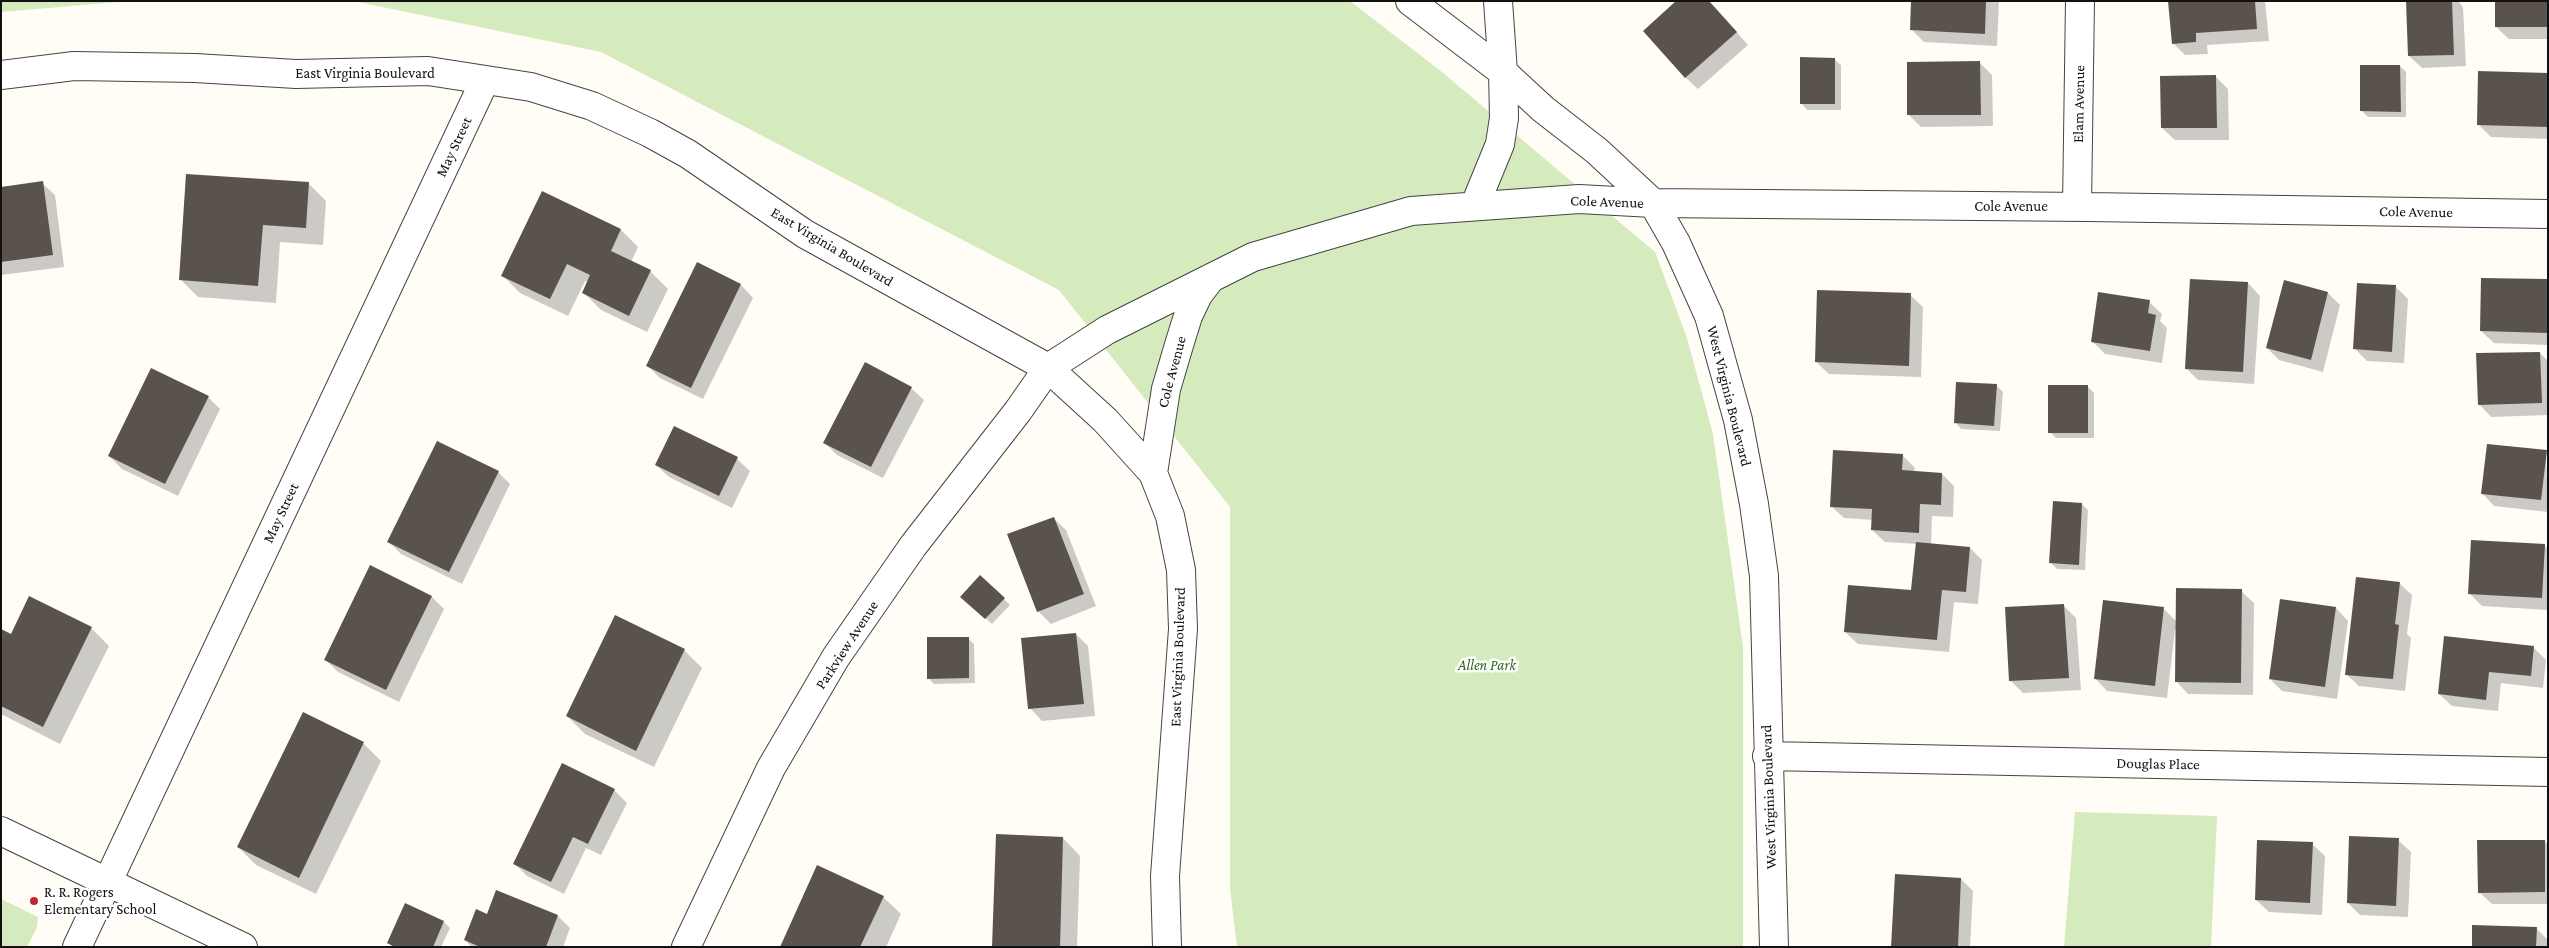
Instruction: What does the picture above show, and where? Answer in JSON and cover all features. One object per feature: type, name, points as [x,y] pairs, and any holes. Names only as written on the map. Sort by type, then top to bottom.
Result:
[{"type":"street","name":"West Virginia Boulevard","points":[[1410,1],[1503,72],[1543,109],[1597,151],[1652,203],[1676,243],[1709,316],[1738,420],[1754,504],[1764,576],[1767,756],[1774,947]]},
{"type":"street","points":[[1475,205],[1500,144],[1504,118],[1498,1]]},
{"type":"street","name":"Elam Avenue","points":[[2077,206],[2080,1]]},
{"type":"street","name":"East Virginia Boulevard","points":[[1,75],[74,66],[195,68],[296,74],[428,71],[531,87],[592,106],[650,132],[688,154],[805,234],[1048,368],[1105,420],[1152,473],[1170,516],[1181,570],[1183,628],[1165,876],[1167,947]]},
{"type":"street","name":"May Street","points":[[77,947],[485,80]]},
{"type":"street","name":"Cole Avenue","points":[[1048,368],[1107,330],[1253,257],[1335,231],[1411,211],[1579,199],[1652,203],[2077,206],[2548,214]]},
{"type":"street","name":"Cole Avenue","points":[[1152,473],[1166,389],[1179,345],[1191,309],[1198,295],[1212,278]]},
{"type":"street","name":"Parkview Avenue","points":[[686,947],[772,768],[836,657],[913,546],[1018,411],[1048,368]]},
{"type":"street","name":"Douglas Place","points":[[1767,756],[2548,772]]},
{"type":"street","points":[[1,831],[243,947]]},
{"type":"green space","points":[[1,1],[131,1],[1,12]]},
{"type":"green space","name":"Allen Park","points":[[353,1],[1350,1],[1442,72],[1655,252],[1687,338],[1713,434],[1743,647],[1743,947],[1237,947],[1230,888],[1230,507],[1059,290],[601,52]]},
{"type":"green space","points":[[2075,812],[2217,816],[2211,947],[2064,947]]},
{"type":"green space","points":[[1,899],[38,917],[37,927],[27,947],[1,947]]},
{"type":"building","points":[[1676,1],[1709,1],[1737,32],[1685,78],[1643,31]]},
{"type":"building","points":[[1911,1],[1986,1],[1985,34],[1910,30]]},
{"type":"building","points":[[2168,1],[2255,1],[2257,29],[2196,33],[2196,42],[2172,44]]},
{"type":"building","points":[[2406,1],[2452,1],[2454,55],[2408,56]]},
{"type":"building","points":[[2495,1],[2548,1],[2548,27],[2495,27]]},
{"type":"building","points":[[1800,57],[1835,58],[1835,104],[1800,104]]},
{"type":"building","points":[[1980,61],[1981,115],[1907,115],[1907,62]]},
{"type":"building","points":[[2360,65],[2400,65],[2401,112],[2360,111]]},
{"type":"building","points":[[2478,71],[2548,73],[2548,127],[2477,125]]},
{"type":"building","points":[[2216,75],[2217,128],[2161,128],[2160,76]]},
{"type":"building","points":[[186,174],[309,182],[306,228],[263,225],[258,286],[179,280]]},
{"type":"building","points":[[43,181],[53,255],[1,262],[1,187]]},
{"type":"building","points":[[542,191],[621,229],[611,251],[651,270],[629,316],[582,293],[590,275],[567,264],[550,299],[501,276]]},
{"type":"building","points":[[697,262],[741,284],[691,388],[646,366]]},
{"type":"building","points":[[2481,278],[2548,279],[2548,333],[2480,331]]},
{"type":"building","points":[[2190,279],[2248,282],[2243,372],[2185,369]]},
{"type":"building","points":[[2284,280],[2328,292],[2311,360],[2266,348]]},
{"type":"building","points":[[2357,283],[2396,285],[2392,352],[2353,349]]},
{"type":"building","points":[[1817,290],[1911,293],[1909,366],[1815,362]]},
{"type":"building","points":[[2098,292],[2150,300],[2148,313],[2156,315],[2150,351],[2091,342]]},
{"type":"building","points":[[2540,352],[2542,403],[2478,405],[2476,353]]},
{"type":"building","points":[[865,362],[912,387],[871,467],[823,443]]},
{"type":"building","points":[[151,368],[209,396],[165,484],[108,456]]},
{"type":"building","points":[[1956,382],[1997,384],[1994,426],[1954,423]]},
{"type":"building","points":[[2048,385],[2088,385],[2088,433],[2048,433]]},
{"type":"building","points":[[674,426],[738,457],[719,496],[655,465]]},
{"type":"building","points":[[437,441],[499,471],[449,572],[387,542]]},
{"type":"building","points":[[2487,444],[2547,450],[2541,500],[2481,494]]},
{"type":"building","points":[[1833,450],[1903,454],[1902,470],[1942,473],[1941,505],[1920,504],[1919,533],[1871,530],[1872,509],[1830,507]]},
{"type":"building","points":[[2053,501],[2082,503],[2079,565],[2049,563]]},
{"type":"building","points":[[1054,517],[1084,594],[1037,612],[1007,534]]},
{"type":"building","points":[[2471,540],[2545,544],[2542,598],[2468,594]]},
{"type":"building","points":[[1916,542],[1970,547],[1966,592],[1942,590],[1937,640],[1844,632],[1848,585],[1911,590]]},
{"type":"building","points":[[370,565],[432,596],[386,690],[324,660]]},
{"type":"building","points":[[980,575],[1005,598],[985,619],[960,597]]},
{"type":"building","points":[[2356,577],[2400,582],[2395,624],[2399,625],[2393,679],[2345,675]]},
{"type":"building","points":[[2176,588],[2242,589],[2241,683],[2175,682]]},
{"type":"building","points":[[29,596],[92,627],[43,727],[1,706],[1,629],[11,634]]},
{"type":"building","points":[[2280,599],[2336,607],[2325,687],[2269,679]]},
{"type":"building","points":[[2103,600],[2164,607],[2155,686],[2094,679]]},
{"type":"building","points":[[2064,604],[2069,678],[2009,681],[2005,607]]},
{"type":"building","points":[[615,615],[685,649],[636,751],[566,716]]},
{"type":"building","points":[[1076,633],[1084,704],[1028,709],[1021,638]]},
{"type":"building","points":[[2444,636],[2534,646],[2531,676],[2489,672],[2486,700],[2438,694]]},
{"type":"building","points":[[927,637],[969,637],[969,678],[927,679]]},
{"type":"building","points":[[303,712],[364,742],[299,878],[237,847]]},
{"type":"building","points":[[562,763],[615,789],[588,844],[573,837],[551,882],[513,864]]},
{"type":"building","points":[[996,834],[1063,837],[1060,947],[992,947]]},
{"type":"building","points":[[2349,836],[2399,838],[2396,906],[2347,903]]},
{"type":"building","points":[[2257,840],[2313,842],[2310,903],[2255,900]]},
{"type":"building","points":[[2477,840],[2545,840],[2545,892],[2478,893]]},
{"type":"building","points":[[817,865],[884,896],[860,947],[780,947]]},
{"type":"building","points":[[1895,874],[1961,878],[1958,947],[1891,947]]},
{"type":"building","points":[[496,890],[558,915],[546,947],[480,947],[464,940],[476,909],[487,914]]},
{"type":"building","points":[[405,903],[444,921],[433,947],[395,947],[387,943]]},
{"type":"building","points":[[2472,925],[2537,927],[2536,947],[2472,947]]},
{"type":"place","name":"R. R. Rogers Elementary School","points":[[34,901]]}]
